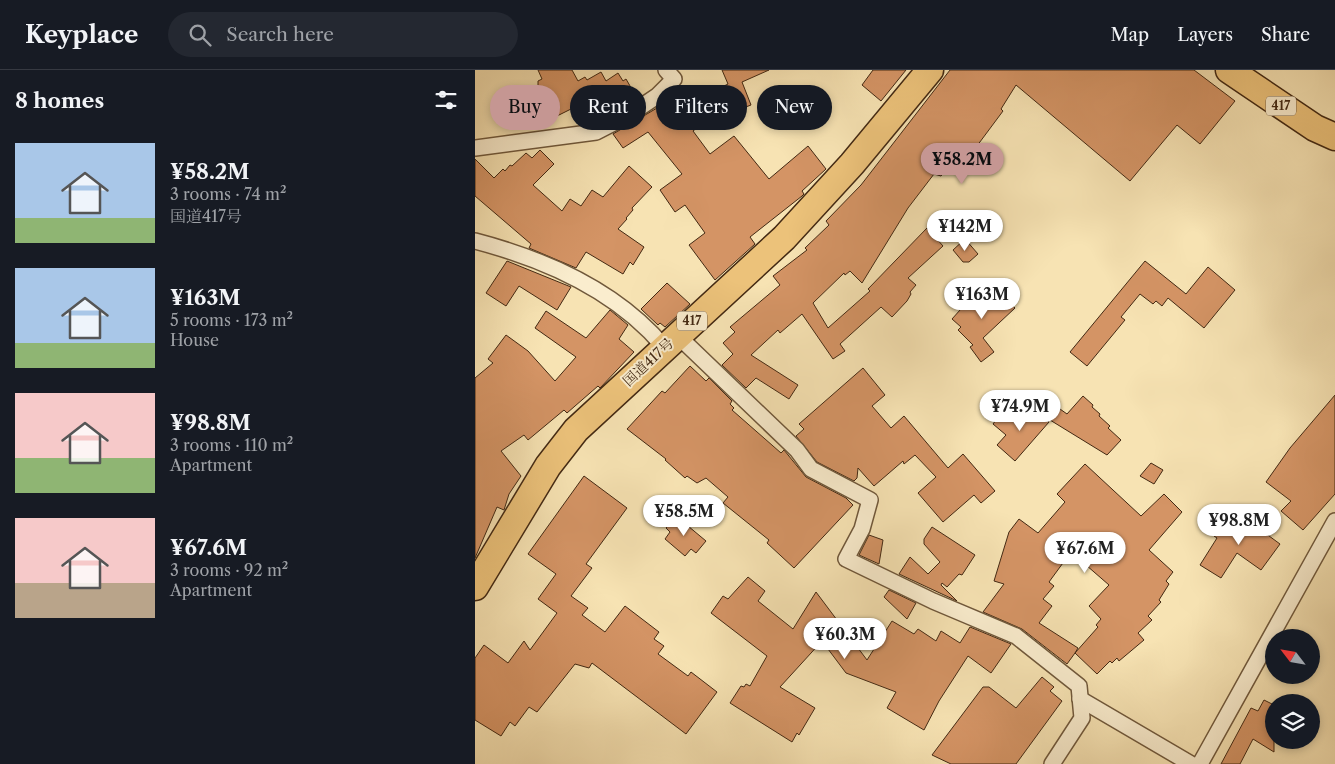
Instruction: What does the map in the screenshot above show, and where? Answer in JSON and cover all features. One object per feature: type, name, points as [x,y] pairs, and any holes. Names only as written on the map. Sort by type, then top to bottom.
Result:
[{"type":"highway","name":"国道417号","points":[[475,587],[549,466],[576,430],[784,238],[852,164],[930,70]]},
{"type":"highway","name":"417","points":[[1229,70],[1315,128],[1335,137]]},
{"type":"street","points":[[475,148],[596,132],[629,115],[657,96],[674,79],[665,70]]},
{"type":"street","points":[[475,241],[518,253],[584,283],[647,327],[671,341],[797,450],[811,469],[870,500],[862,529],[846,558],[933,602],[1016,636],[1079,686],[1082,718],[1052,764]]},
{"type":"street","points":[[1201,764],[1335,521]]},
{"type":"street","points":[[1080,700],[1191,764]]},
{"type":"building","points":[[538,70],[572,70],[578,81],[585,77],[587,80],[601,72],[606,81],[618,73],[623,81],[626,79],[629,85],[570,85],[570,110],[560,114],[560,85],[538,85],[538,81],[542,79]]},
{"type":"building","points":[[722,70],[769,70],[742,82],[743,85],[726,85],[728,84]]},
{"type":"building","points":[[873,70],[906,70],[881,101],[862,85]]},
{"type":"building","points":[[950,70],[1194,70],[1235,101],[1200,144],[1177,125],[1130,181],[1016,85],[1001,109],[1003,111],[965,162],[957,156],[941,176],[934,174],[908,208],[862,283],[850,271],[845,275],[844,273],[813,303],[828,328],[870,291],[868,289],[927,228],[943,246],[908,278],[916,285],[910,292],[911,294],[907,301],[892,317],[881,307],[840,344],[845,351],[833,359],[802,314],[780,333],[778,330],[751,355],[798,385],[789,399],[756,378],[746,388],[722,365],[733,354],[723,343],[735,332],[730,327],[780,285],[773,276],[807,250],[805,248],[829,225],[826,221],[861,185]]},
{"type":"building","points":[[747,95],[751,105],[747,107]]},
{"type":"building","points":[[656,109],[656,130],[694,130],[693,131],[710,154],[734,136],[769,179],[808,146],[826,169],[802,191],[804,194],[802,196],[750,237],[755,244],[715,280],[689,245],[705,233],[685,205],[675,212],[660,190],[682,174],[648,132],[623,148],[613,134],[620,130],[646,130],[646,114]]},
{"type":"building","points":[[540,150],[554,164],[533,185],[562,211],[570,199],[581,206],[592,190],[603,197],[629,166],[652,187],[632,208],[633,210],[627,219],[618,229],[644,247],[633,265],[630,262],[623,274],[586,252],[576,268],[529,248],[531,244],[475,196],[475,159],[494,178],[503,169],[505,171],[510,165],[512,166],[526,153],[532,158]]},
{"type":"building","points":[[965,239],[978,254],[969,262],[963,262],[953,250]]},
{"type":"building","points":[[507,261],[571,287],[557,310],[519,286],[506,306],[486,293]]},
{"type":"building","points":[[1145,261],[1186,294],[1208,267],[1235,290],[1204,328],[1168,298],[1162,306],[1156,301],[1153,304],[1140,294],[1121,317],[1125,320],[1087,366],[1070,352]]},
{"type":"building","points":[[667,283],[690,304],[665,327],[660,323],[658,325],[641,309]]},
{"type":"building","points":[[997,290],[1015,308],[983,338],[994,352],[981,362],[970,347],[973,345],[958,330],[961,327],[952,319],[977,291],[987,300]]},
{"type":"building","points":[[610,310],[628,325],[619,339],[634,352],[600,388],[598,386],[567,413],[564,410],[528,440],[524,435],[501,451],[521,476],[509,494],[504,510],[497,507],[475,558],[475,378],[493,363],[488,359],[506,335],[528,351],[555,381],[576,357],[535,328],[546,311],[586,338]]},
{"type":"building","points":[[690,366],[706,381],[709,378],[732,401],[730,404],[734,408],[732,410],[781,453],[784,450],[806,477],[846,498],[853,505],[794,568],[767,543],[769,540],[723,503],[728,497],[706,478],[697,483],[687,476],[685,478],[666,459],[627,429],[662,391],[665,393]]},
{"type":"building","points":[[863,368],[885,395],[872,406],[891,428],[904,416],[948,468],[963,454],[995,491],[981,503],[974,495],[943,522],[918,493],[936,477],[915,455],[904,464],[903,461],[874,486],[858,468],[857,478],[854,481],[817,462],[796,436],[804,429],[799,424]]},
{"type":"building","points":[[1335,395],[1335,494],[1303,530],[1281,511],[1291,501],[1266,482],[1290,448]]},
{"type":"building","points":[[1083,396],[1110,426],[1108,428],[1121,440],[1107,455],[1050,420],[1060,409],[1067,414]]},
{"type":"building","points":[[1031,407],[1049,422],[1015,461],[997,445],[1006,435],[993,424],[1002,412],[1016,424]]},
{"type":"building","points":[[1151,463],[1163,470],[1154,484],[1140,476]]},
{"type":"building","points":[[1085,464],[1141,516],[1164,494],[1182,512],[1149,550],[1173,572],[1166,581],[1169,584],[1159,600],[1161,602],[1148,616],[1152,620],[1138,633],[1144,640],[1119,661],[1117,658],[1112,663],[1110,661],[1097,674],[1075,653],[1067,664],[1022,629],[983,612],[1004,584],[994,581],[1009,532],[1019,519],[1038,533],[1065,502],[1057,494]],"holes":[[[1071,552],[1109,585],[1089,606],[1101,619],[1096,625],[1098,627],[1075,653],[1078,648],[1039,623],[1052,606],[1043,599],[1054,586],[1049,582]]]},
{"type":"building","points":[[584,476],[627,508],[586,564],[592,568],[571,596],[588,608],[582,615],[605,632],[625,606],[659,632],[654,639],[664,646],[658,654],[688,676],[691,672],[717,692],[686,734],[592,663],[589,668],[575,664],[537,712],[529,707],[515,726],[510,722],[501,736],[475,720],[475,658],[484,645],[508,663],[524,641],[530,650],[557,613],[538,599],[556,574],[528,554]]},
{"type":"building","points":[[1235,511],[1280,544],[1261,570],[1237,553],[1221,578],[1200,565],[1217,538],[1214,536]]},
{"type":"building","points":[[676,516],[706,541],[696,553],[691,549],[685,556],[665,539],[670,532],[666,528]]},
{"type":"building","points":[[932,527],[975,555],[962,575],[959,574],[947,587],[942,583],[941,585],[957,601],[899,574],[910,557],[928,574],[940,562],[924,544],[924,539]]},
{"type":"building","points":[[869,535],[883,540],[879,564],[859,555]]},
{"type":"building","points":[[748,577],[765,591],[758,601],[793,629],[816,592],[867,660],[892,621],[914,634],[918,629],[936,641],[941,631],[960,643],[970,627],[1011,644],[991,673],[968,656],[939,701],[924,730],[887,708],[896,692],[846,673],[822,641],[780,687],[815,708],[799,735],[797,733],[792,742],[730,703],[741,686],[744,687],[746,684],[750,686],[767,656],[711,613],[723,596],[728,599]]},
{"type":"building","points":[[889,590],[916,603],[907,619],[884,597]]},
{"type":"building","points":[[1042,677],[1054,687],[1050,691],[1062,701],[1016,764],[951,764],[932,755],[983,687],[989,687],[1016,708]]},
{"type":"building","points":[[1265,700],[1265,746],[1253,739],[1240,764],[1221,764],[1251,708],[1258,711]]}]
